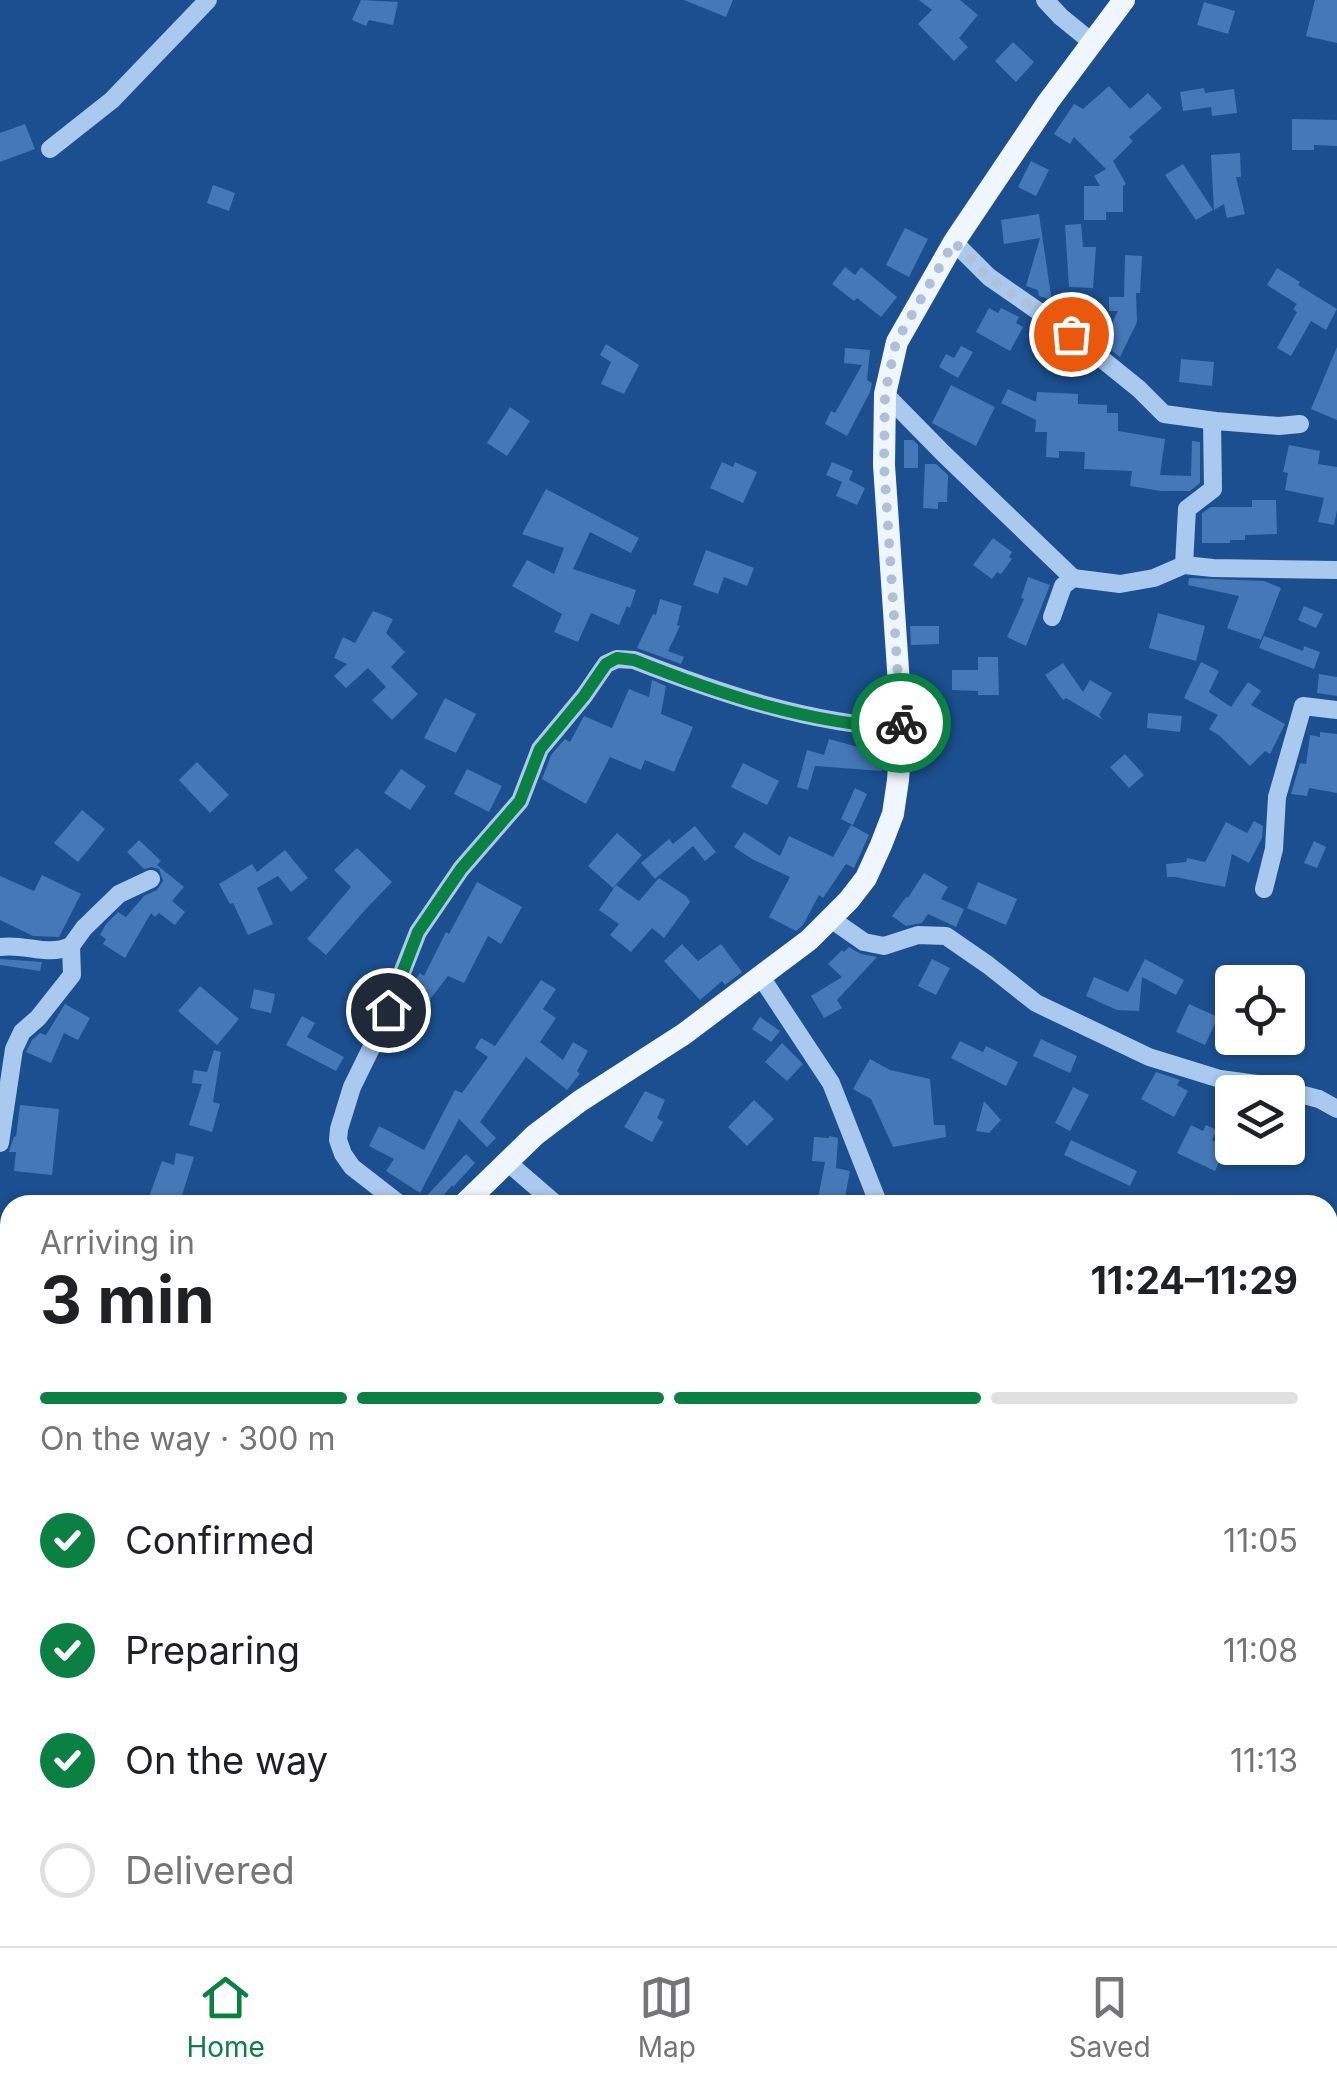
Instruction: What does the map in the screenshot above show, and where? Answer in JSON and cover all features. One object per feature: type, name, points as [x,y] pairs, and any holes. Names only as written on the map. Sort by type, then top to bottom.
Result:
[{"type":"main road","points":[[473,1195],[506,1161],[580,1100],[684,1034],[809,940],[866,878],[892,814],[902,728],[884,465],[885,394],[896,342],[954,242],[1048,102],[1124,0]]},
{"type":"street","points":[[50,148],[112,100],[208,0]]},
{"type":"street","points":[[1045,0],[1060,18],[1093,43]]},
{"type":"street","points":[[954,242],[989,278],[1071,334],[1164,414],[1279,426],[1300,424]]},
{"type":"street","points":[[885,394],[1073,578],[1120,584],[1154,578],[1184,565],[1337,570]]},
{"type":"street","points":[[1184,565],[1187,509],[1213,490],[1212,421]]},
{"type":"street","points":[[1052,617],[1063,586],[1073,578]]},
{"type":"street","points":[[388,1195],[352,1167],[338,1140],[352,1087],[378,1034],[418,932],[461,869],[520,801],[540,749],[606,664],[617,658],[634,660],[752,702],[868,726],[902,728]]},
{"type":"street","points":[[1264,889],[1274,849],[1277,797],[1303,706],[1337,710]]},
{"type":"street","points":[[0,1143],[14,1050],[22,1032],[72,975],[72,946],[84,928],[118,894],[151,878]]},
{"type":"street","points":[[831,918],[864,942],[884,946],[918,936],[946,936],[1036,1003],[1150,1057],[1220,1080],[1265,1085],[1319,1099],[1337,1109]]},
{"type":"street","points":[[0,947],[57,952],[72,946]]},
{"type":"street","points":[[761,977],[831,1083],[875,1195]]},
{"type":"street","points":[[506,1161],[545,1195]]},
{"type":"building","points":[[361,0],[398,2],[393,25],[369,20],[366,26],[352,20]]},
{"type":"building","points":[[684,0],[733,0],[726,17]]},
{"type":"building","points":[[919,0],[960,0],[978,15],[959,38],[968,47],[954,61],[918,24],[932,10]]},
{"type":"building","points":[[1315,0],[1337,0],[1337,43],[1306,36]]},
{"type":"building","points":[[1204,2],[1235,11],[1228,34],[1197,25]]},
{"type":"building","points":[[1013,42],[1034,62],[1016,82],[995,61]]},
{"type":"building","points":[[1109,86],[1130,109],[1148,93],[1162,108],[1129,137],[1133,141],[1113,161],[1126,184],[1123,212],[1106,212],[1106,220],[1084,220],[1084,186],[1100,186],[1094,176],[1106,169],[1074,137],[1070,144],[1054,134],[1074,104],[1083,109]]},
{"type":"building","points":[[1204,88],[1205,93],[1234,89],[1237,113],[1212,116],[1211,107],[1183,111],[1180,92]]},
{"type":"building","points":[[1292,119],[1337,120],[1337,146],[1314,145],[1314,150],[1292,150]]},
{"type":"building","points":[[25,124],[35,149],[0,162],[0,133]]},
{"type":"building","points":[[1240,153],[1241,177],[1236,177],[1245,214],[1227,218],[1224,204],[1214,210],[1211,155]]},
{"type":"building","points":[[1031,161],[1049,170],[1036,196],[1018,187]]},
{"type":"building","points":[[1183,164],[1213,210],[1196,220],[1165,175]]},
{"type":"building","points":[[213,185],[235,193],[229,211],[207,203]]},
{"type":"building","points":[[1039,214],[1052,300],[1026,286],[1040,238],[1004,244],[1001,220]]},
{"type":"building","points":[[1081,224],[1083,247],[1096,247],[1093,288],[1069,287],[1065,225]]},
{"type":"building","points":[[905,228],[928,239],[909,277],[886,265]]},
{"type":"building","points":[[1125,255],[1142,256],[1140,293],[1136,293],[1137,322],[1120,357],[1102,343],[1118,311],[1109,311],[1109,297],[1124,297]]},
{"type":"building","points":[[845,267],[855,275],[861,267],[897,297],[881,317],[832,284]]},
{"type":"building","points":[[1277,268],[1337,309],[1326,330],[1311,321],[1291,356],[1277,348],[1297,312],[1293,309],[1297,304],[1267,285]]},
{"type":"building","points":[[989,308],[998,313],[1001,308],[1019,317],[1016,323],[1023,327],[1010,351],[976,332]]},
{"type":"building","points":[[606,344],[639,365],[624,394],[601,384],[611,362],[600,355]]},
{"type":"building","points":[[961,346],[973,352],[958,378],[939,367],[946,354],[954,358]]},
{"type":"building","points":[[1337,347],[1337,420],[1311,409]]},
{"type":"building","points":[[845,348],[870,350],[867,380],[872,383],[847,436],[825,424],[862,365],[844,363]]},
{"type":"building","points":[[1181,359],[1214,362],[1212,386],[1179,382]]},
{"type":"building","points":[[951,385],[995,407],[976,446],[932,423]]},
{"type":"building","points":[[1008,389],[1036,402],[1037,392],[1078,394],[1078,404],[1107,405],[1107,413],[1118,413],[1118,431],[1165,439],[1160,475],[1191,476],[1192,441],[1200,442],[1200,483],[1190,491],[1130,486],[1132,471],[1084,469],[1085,452],[1059,451],[1059,458],[1046,457],[1047,432],[1035,432],[1036,420],[1001,403]]},
{"type":"building","points":[[510,407],[530,421],[507,456],[487,443]]},
{"type":"building","points":[[904,440],[913,440],[918,445],[918,468],[904,468]]},
{"type":"building","points":[[1289,445],[1320,451],[1318,464],[1337,467],[1334,525],[1318,522],[1324,498],[1285,490],[1288,473],[1283,472]]},
{"type":"building","points":[[722,462],[733,467],[735,462],[757,472],[743,503],[710,488]]},
{"type":"building","points":[[832,462],[853,471],[849,480],[865,488],[857,505],[836,496],[842,482],[826,475]]},
{"type":"building","points":[[925,464],[936,464],[948,475],[947,502],[938,502],[938,509],[923,508]]},
{"type":"building","points":[[546,489],[639,538],[631,553],[590,532],[573,569],[636,590],[619,625],[591,613],[578,642],[554,632],[562,614],[512,586],[527,560],[554,574],[564,548],[522,534]]},
{"type":"building","points":[[1252,500],[1276,500],[1277,534],[1245,535],[1245,540],[1230,543],[1202,543],[1202,513],[1211,507],[1252,507]]},
{"type":"building","points":[[993,538],[1012,552],[1012,559],[992,579],[973,565]]},
{"type":"building","points":[[706,550],[754,568],[747,586],[724,577],[718,594],[693,585]]},
{"type":"building","points":[[1028,577],[1050,585],[1026,646],[1007,637],[1024,599],[1021,598]]},
{"type":"building","points":[[1189,578],[1264,581],[1281,588],[1261,640],[1227,628],[1239,596],[1188,585]]},
{"type":"building","points":[[660,599],[682,606],[677,625],[680,626],[668,651],[684,657],[681,664],[637,648],[653,614],[656,615]]},
{"type":"building","points":[[1304,606],[1323,614],[1316,628],[1298,620]]},
{"type":"building","points":[[373,611],[393,619],[386,633],[405,652],[391,667],[418,694],[392,720],[372,700],[386,687],[368,668],[346,688],[334,676],[347,664],[334,658],[343,637],[355,643]]},
{"type":"building","points":[[1158,613],[1205,626],[1196,661],[1149,648]]},
{"type":"building","points":[[910,626],[939,626],[939,644],[911,645]]},
{"type":"building","points":[[1264,636],[1303,651],[1304,646],[1320,652],[1314,669],[1259,648]]},
{"type":"building","points":[[978,657],[998,657],[999,695],[952,690],[952,670],[978,670]]},
{"type":"building","points":[[1201,662],[1219,671],[1209,692],[1231,707],[1248,682],[1261,691],[1251,705],[1285,724],[1270,754],[1265,751],[1250,766],[1209,729],[1218,715],[1184,698]]},
{"type":"building","points":[[1063,663],[1083,692],[1090,680],[1112,693],[1099,715],[1103,720],[1066,698],[1063,700],[1045,675]]},
{"type":"building","points":[[1319,674],[1337,677],[1337,696],[1317,693]]},
{"type":"building","points":[[652,680],[666,686],[661,714],[693,727],[674,772],[645,760],[641,770],[610,757],[586,804],[542,779],[551,755],[565,739],[570,742],[584,716],[612,728],[629,689],[649,697]]},
{"type":"building","points":[[445,698],[476,714],[456,753],[424,738]]},
{"type":"building","points":[[1148,713],[1182,716],[1180,732],[1147,728]]},
{"type":"building","points":[[1320,732],[1337,734],[1337,793],[1309,788],[1307,796],[1291,794],[1300,763],[1306,764],[1310,735],[1320,737]]},
{"type":"building","points":[[829,739],[869,750],[870,744],[884,745],[882,771],[815,766],[808,790],[797,787],[807,750],[824,755]]},
{"type":"building","points":[[1125,754],[1144,775],[1129,788],[1110,767]]},
{"type":"building","points":[[197,762],[229,795],[210,813],[179,780]]},
{"type":"building","points":[[743,763],[779,781],[767,805],[731,787]]},
{"type":"building","points":[[401,769],[426,786],[410,810],[384,793]]},
{"type":"building","points":[[467,769],[502,786],[489,812],[454,794]]},
{"type":"building","points":[[855,788],[867,794],[853,825],[841,819]]},
{"type":"building","points":[[82,810],[105,829],[78,862],[54,843]]},
{"type":"building","points":[[1254,821],[1263,826],[1262,838],[1249,863],[1232,854],[1225,887],[1167,877],[1166,864],[1186,862],[1187,858],[1205,862],[1226,822],[1247,833]]},
{"type":"building","points":[[851,825],[869,835],[854,868],[846,864],[823,898],[819,895],[796,931],[769,917],[790,877],[734,847],[744,832],[780,856],[789,836],[833,857]]},
{"type":"building","points":[[695,826],[716,852],[705,861],[693,846],[655,879],[641,863],[669,839],[673,844]]},
{"type":"building","points":[[617,833],[642,855],[613,888],[588,866]]},
{"type":"building","points":[[139,840],[161,861],[157,865],[184,887],[172,901],[185,912],[175,925],[159,913],[155,917],[151,913],[125,958],[103,944],[106,939],[100,935],[118,912],[126,917],[163,881],[159,869],[144,869],[127,852]]},
{"type":"building","points":[[1314,841],[1326,847],[1317,868],[1304,863]]},
{"type":"building","points":[[357,848],[392,882],[326,955],[307,939],[351,887],[334,870]]},
{"type":"building","points":[[285,850],[308,878],[291,892],[278,876],[257,888],[273,924],[248,935],[219,884],[252,864],[257,872]]},
{"type":"building","points":[[924,873],[948,887],[941,899],[964,909],[956,927],[928,914],[922,923],[906,926],[892,916]]},
{"type":"building","points":[[42,875],[81,894],[59,937],[33,936],[0,920],[0,876],[34,891]]},
{"type":"building","points":[[659,878],[690,902],[664,938],[652,928],[631,952],[610,935],[619,924],[599,910],[616,885],[639,901]]},
{"type":"building","points":[[477,882],[522,907],[501,944],[488,936],[464,983],[448,976],[424,1007],[407,994],[420,973],[424,976]]},
{"type":"building","points":[[978,882],[1017,899],[1006,925],[967,908]]},
{"type":"building","points":[[682,944],[698,961],[721,944],[742,972],[725,985],[722,981],[700,1000],[664,961]]},
{"type":"building","points":[[849,947],[877,957],[837,1000],[842,1008],[824,1018],[811,996],[842,977],[828,964]]},
{"type":"building","points":[[0,959],[42,962],[40,971],[0,965]]},
{"type":"building","points":[[932,959],[950,968],[936,995],[918,986]]},
{"type":"building","points":[[1145,959],[1184,980],[1176,995],[1142,977],[1139,1011],[1117,1010],[1086,996],[1094,977],[1128,992]]},
{"type":"building","points":[[541,980],[556,989],[543,1009],[556,1018],[540,1042],[563,1060],[573,1042],[588,1051],[577,1071],[580,1074],[567,1090],[526,1057],[480,1122],[496,1138],[487,1147],[459,1119],[420,1193],[386,1171],[394,1159],[369,1146],[379,1126],[424,1150],[455,1090],[462,1093],[488,1057],[475,1048],[481,1038],[495,1046]]},
{"type":"building","points":[[200,986],[239,1019],[217,1045],[178,1011]]},
{"type":"building","points":[[254,989],[275,994],[271,1013],[250,1008]]},
{"type":"building","points":[[65,1004],[90,1018],[78,1040],[64,1033],[51,1063],[26,1052],[40,1033],[46,1035]]},
{"type":"building","points":[[1189,1004],[1215,1016],[1205,1045],[1176,1032]]},
{"type":"building","points":[[302,1016],[315,1023],[307,1037],[344,1057],[336,1071],[286,1045]]},
{"type":"building","points":[[760,1017],[780,1031],[771,1042],[752,1029]]},
{"type":"building","points":[[1041,1039],[1077,1056],[1070,1073],[1033,1056]]},
{"type":"building","points":[[960,1041],[983,1052],[986,1046],[1018,1062],[1006,1086],[951,1058]]},
{"type":"building","points":[[782,1043],[803,1064],[787,1081],[765,1062]]},
{"type":"building","points":[[214,1050],[221,1052],[213,1102],[220,1104],[212,1132],[189,1125],[202,1084],[192,1083],[194,1070],[207,1072]]},
{"type":"building","points":[[870,1059],[890,1070],[930,1079],[934,1125],[945,1125],[946,1137],[893,1147],[871,1099],[853,1089]]},
{"type":"building","points":[[1156,1072],[1180,1080],[1177,1085],[1188,1091],[1174,1117],[1141,1099]]},
{"type":"building","points":[[1073,1087],[1089,1095],[1070,1131],[1055,1123]]},
{"type":"building","points":[[645,1091],[665,1100],[657,1118],[663,1122],[652,1142],[624,1127]]},
{"type":"building","points":[[754,1100],[774,1119],[747,1146],[728,1127]]},
{"type":"building","points":[[984,1101],[1001,1120],[989,1133],[976,1131]]},
{"type":"building","points":[[20,1105],[59,1109],[52,1175],[14,1171],[16,1152],[9,1152],[16,1137]]},
{"type":"building","points":[[1191,1125],[1203,1131],[1206,1125],[1215,1129],[1212,1140],[1218,1165],[1215,1171],[1177,1153]]},
{"type":"building","points":[[814,1137],[838,1138],[836,1168],[850,1171],[846,1195],[819,1195],[825,1162],[812,1161]]},
{"type":"building","points":[[1071,1140],[1137,1171],[1130,1186],[1064,1155]]},
{"type":"building","points":[[176,1153],[194,1157],[182,1195],[150,1195],[162,1161],[174,1165]]},
{"type":"building","points":[[466,1154],[475,1163],[444,1195],[427,1195]]},
{"type":"way so far","points":[[901,723],[884,465],[885,394],[896,342],[954,242],[989,278],[1071,334]]},
{"type":"route","points":[[388,1010],[418,932],[461,869],[520,801],[540,749],[606,664],[617,658],[634,660],[752,702],[868,726],[902,728],[901,723]]}]
